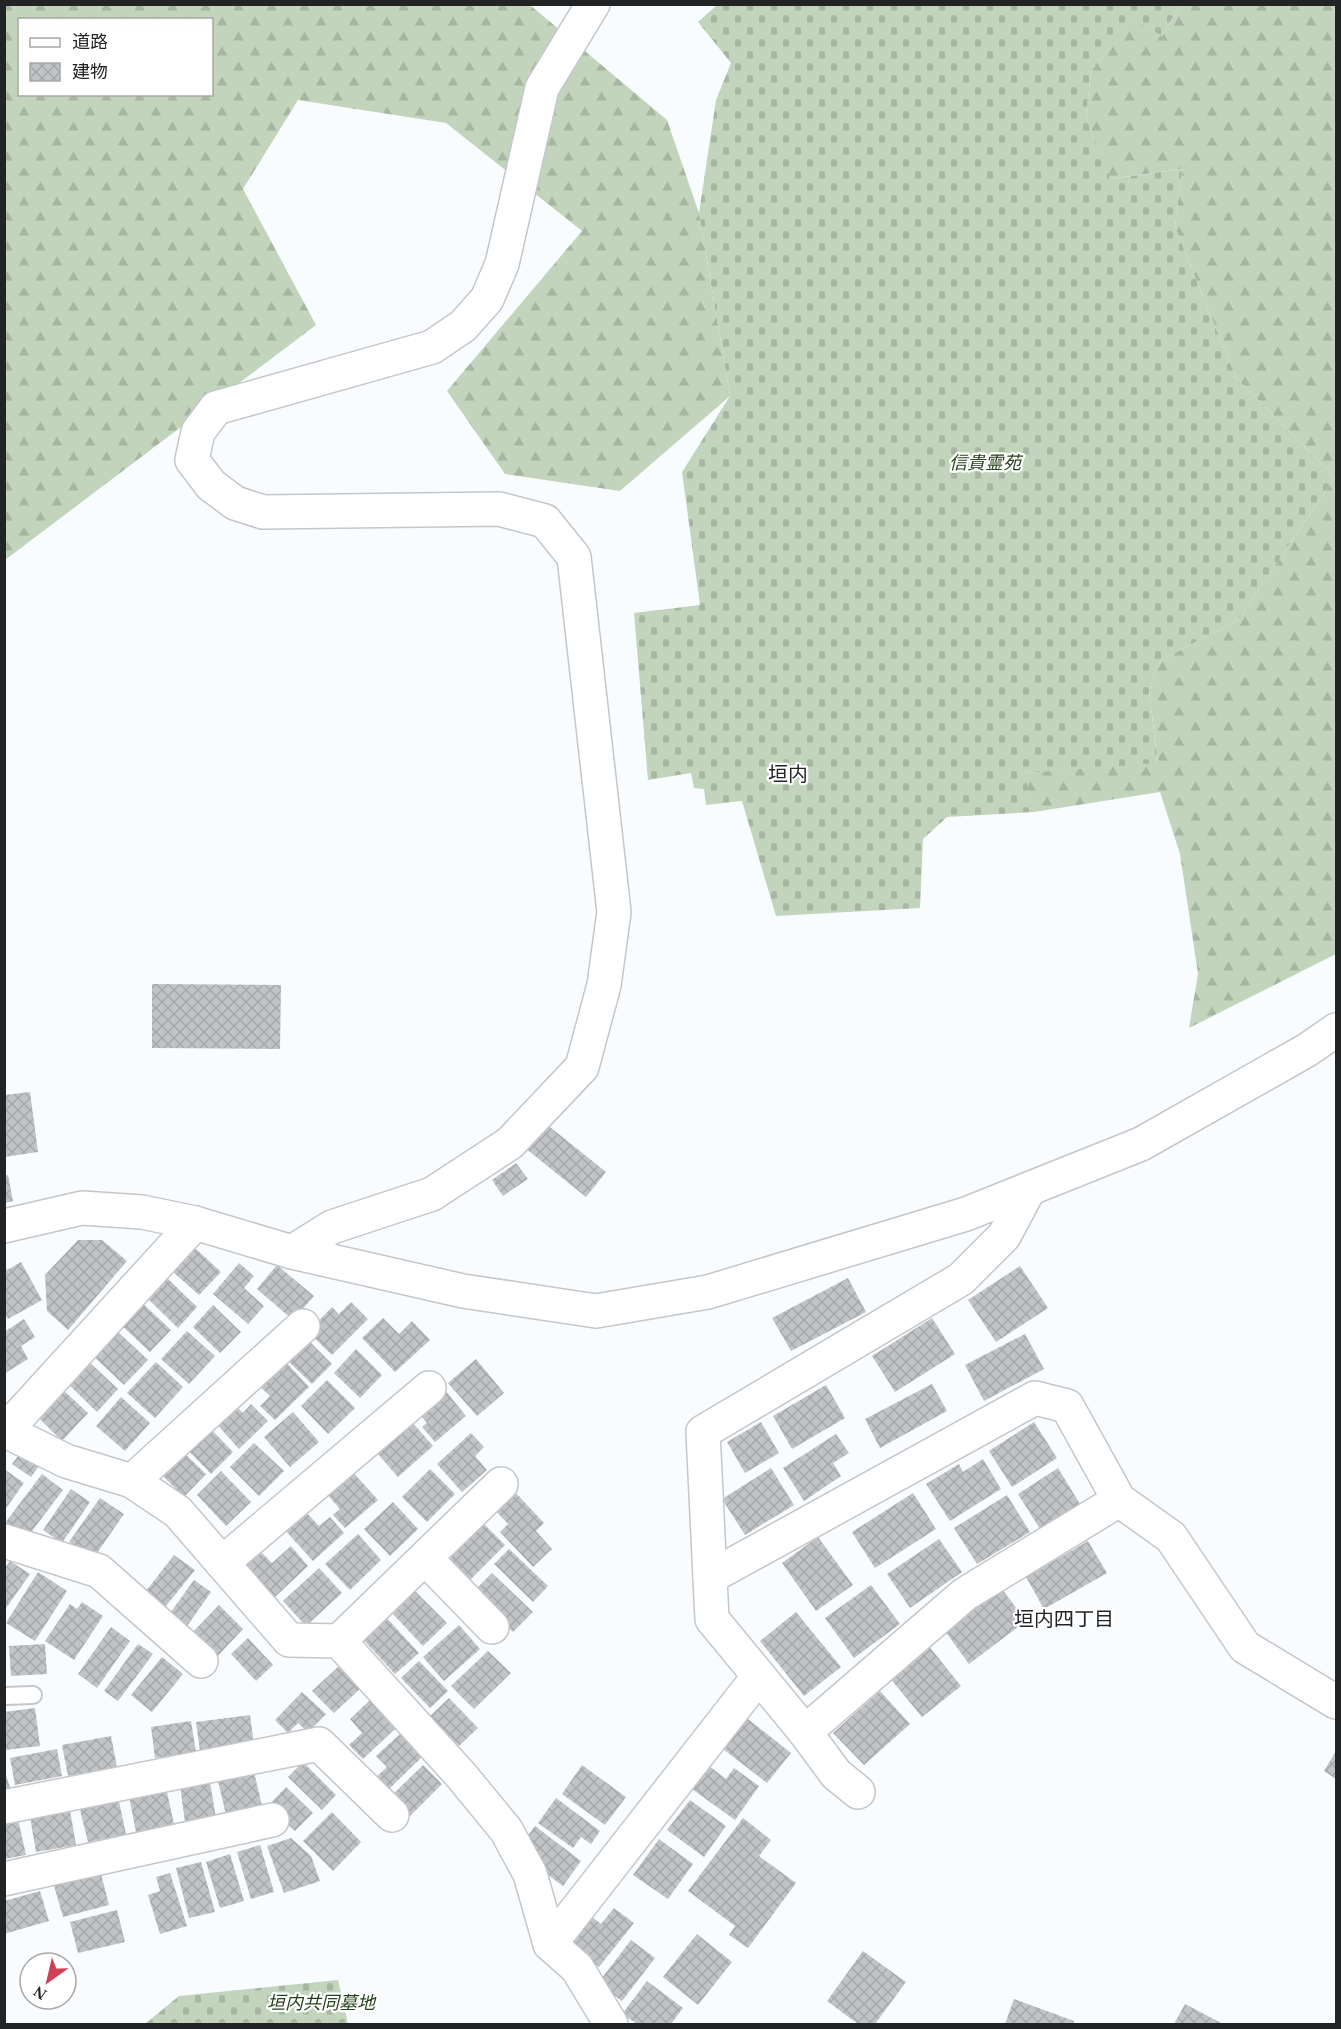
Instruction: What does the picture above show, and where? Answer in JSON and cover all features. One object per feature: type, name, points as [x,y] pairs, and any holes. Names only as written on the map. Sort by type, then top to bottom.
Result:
[{"type":"street","points":[[292,1252],[332,1227],[432,1194],[510,1143],[582,1067],[604,985],[614,912],[574,557],[545,521],[498,509],[263,512],[235,503],[211,485],[192,460],[198,432],[216,408],[432,346],[463,326],[487,299],[502,264],[542,88],[593,4]]},
{"type":"street","points":[[4,1226],[82,1208],[142,1212],[195,1223],[292,1252],[463,1291],[596,1311],[708,1292],[966,1214],[1141,1144],[1307,1050],[1336,1030]]},
{"type":"street","points":[[858,1792],[836,1774],[805,1732],[712,1619],[703,1432],[961,1279],[1004,1236],[1029,1189]]},
{"type":"street","points":[[195,1223],[5,1432],[66,1461],[132,1481],[178,1512],[289,1640],[339,1641],[501,1484]]},
{"type":"street","points":[[132,1481],[303,1326]]},
{"type":"street","points":[[222,1563],[429,1388]]},
{"type":"street","points":[[710,1577],[1035,1398],[1067,1406],[1119,1500],[1171,1537],[1245,1647],[1336,1702]]},
{"type":"street","points":[[805,1732],[965,1594],[1119,1500]]},
{"type":"street","points":[[4,1541],[99,1571],[201,1661]]},
{"type":"street","points":[[425,1558],[492,1627]]},
{"type":"street","points":[[339,1641],[460,1774],[506,1830],[530,1874],[550,1944],[578,1968],[611,2025]]},
{"type":"street","points":[[550,1944],[759,1676]]},
{"type":"street","points":[[4,1808],[319,1744],[392,1815]]},
{"type":"street","points":[[4,1878],[272,1820]]},
{"type":"lane","points":[[4,1696],[33,1695]]},
{"type":"green space","points":[[5,5],[530,5],[667,120],[699,213],[730,396],[620,491],[505,474],[447,391],[582,231],[446,123],[298,100],[243,189],[316,325],[5,560]]},
{"type":"green space","name":"信貴霊苑","points":[[717,5],[1180,5],[1162,36],[1134,20],[1091,71],[1086,116],[1110,179],[1182,169],[1175,227],[1236,378],[1335,477],[1238,620],[1161,660],[1149,690],[1158,763],[1024,773],[1034,812],[947,817],[923,839],[920,908],[776,916],[742,801],[706,805],[704,789],[694,788],[691,773],[648,780],[634,613],[700,605],[682,472],[730,396],[699,213],[716,100],[731,63],[698,22]]},
{"type":"green space","points":[[1180,5],[1336,5],[1336,954],[1189,1028],[1198,974],[1180,854],[1160,792],[1034,812],[1023,773],[1158,762],[1149,690],[1161,660],[1238,620],[1335,477],[1236,378],[1175,227],[1182,169],[1109,179],[1086,116],[1091,71],[1134,19],[1162,36]]},
{"type":"green space","name":"垣内共同墓地","points":[[338,1980],[348,2024],[145,2024],[179,1996]]},
{"type":"building","points":[[152,984],[281,985],[280,1049],[152,1048]]},
{"type":"building","points":[[30,1092],[38,1152],[4,1157],[4,1095]]},
{"type":"building","points":[[545,1123],[606,1172],[586,1197],[525,1148]]},
{"type":"building","points":[[516,1163],[528,1179],[503,1196],[492,1180]]},
{"type":"building","points":[[8,1175],[13,1201],[4,1203],[4,1176]]},
{"type":"building","points":[[78,1240],[102,1240],[127,1261],[68,1330],[47,1311],[45,1275]]},
{"type":"building","points":[[195,1248],[221,1272],[199,1295],[173,1272]]},
{"type":"building","points":[[21,1262],[42,1300],[8,1319],[4,1312],[4,1265],[7,1270]]},
{"type":"building","points":[[239,1263],[254,1276],[244,1288],[264,1306],[248,1324],[213,1294]]},
{"type":"building","points":[[277,1265],[314,1296],[293,1320],[257,1289]]},
{"type":"building","points":[[1020,1266],[1048,1308],[996,1342],[968,1300]]},
{"type":"building","points":[[164,1275],[197,1307],[178,1328],[145,1296]]},
{"type":"building","points":[[848,1278],[866,1312],[791,1351],[772,1318]]},
{"type":"building","points":[[140,1301],[171,1330],[150,1352],[119,1323]]},
{"type":"building","points":[[351,1302],[368,1319],[332,1355],[308,1332],[332,1307],[339,1314]]},
{"type":"building","points":[[213,1305],[241,1332],[220,1353],[193,1327]]},
{"type":"building","points":[[383,1318],[399,1334],[412,1321],[430,1340],[395,1372],[362,1338]]},
{"type":"building","points":[[932,1318],[955,1354],[895,1392],[872,1356]]},
{"type":"building","points":[[24,1319],[35,1337],[21,1346],[28,1359],[4,1374],[4,1332]]},
{"type":"building","points":[[115,1329],[148,1360],[124,1385],[91,1354]]},
{"type":"building","points":[[187,1331],[215,1356],[189,1384],[161,1359]]},
{"type":"building","points":[[1025,1334],[1044,1369],[984,1401],[965,1365]]},
{"type":"building","points":[[306,1338],[332,1364],[312,1384],[285,1358]]},
{"type":"building","points":[[356,1349],[382,1375],[360,1398],[334,1373]]},
{"type":"building","points":[[282,1358],[309,1387],[275,1420],[260,1406],[270,1396],[256,1383]]},
{"type":"building","points":[[86,1359],[118,1389],[97,1412],[65,1381]]},
{"type":"building","points":[[476,1359],[504,1393],[477,1416],[448,1383]]},
{"type":"building","points":[[156,1362],[183,1387],[155,1418],[127,1393]]},
{"type":"building","points":[[327,1380],[355,1408],[328,1434],[301,1406]]},
{"type":"building","points":[[932,1384],[947,1411],[880,1448],[865,1419]]},
{"type":"building","points":[[826,1385],[845,1418],[792,1449],[773,1416]]},
{"type":"building","points":[[62,1389],[88,1413],[62,1441],[37,1416]]},
{"type":"building","points":[[445,1390],[466,1416],[435,1442],[422,1427],[427,1423],[418,1412]]},
{"type":"building","points":[[121,1397],[150,1423],[125,1451],[96,1426]]},
{"type":"building","points":[[232,1402],[243,1413],[251,1404],[268,1421],[239,1449],[213,1420]]},
{"type":"building","points":[[293,1412],[319,1442],[290,1467],[264,1437]]},
{"type":"building","points":[[412,1422],[433,1446],[398,1477],[377,1453]]},
{"type":"building","points":[[761,1422],[779,1453],[745,1473],[727,1442]]},
{"type":"building","points":[[1034,1422],[1057,1458],[1012,1487],[989,1451]]},
{"type":"building","points":[[207,1425],[233,1452],[211,1474],[185,1447]]},
{"type":"building","points":[[471,1433],[484,1447],[475,1456],[487,1470],[462,1492],[437,1464]]},
{"type":"building","points":[[836,1434],[849,1453],[833,1463],[841,1476],[804,1501],[783,1468]]},
{"type":"building","points":[[254,1443],[284,1471],[259,1496],[230,1467]]},
{"type":"building","points":[[180,1449],[206,1474],[184,1497],[158,1471]]},
{"type":"building","points":[[21,1452],[39,1466],[31,1477],[12,1464]]},
{"type":"building","points":[[983,1459],[1001,1489],[950,1521],[926,1484],[959,1464],[963,1472]]},
{"type":"building","points":[[771,1468],[794,1505],[745,1535],[722,1499]]},
{"type":"building","points":[[1058,1468],[1080,1504],[1040,1529],[1018,1494]]},
{"type":"building","points":[[4,1469],[24,1483],[4,1511]]},
{"type":"building","points":[[430,1469],[455,1494],[427,1522],[402,1497]]},
{"type":"building","points":[[351,1470],[378,1500],[345,1528],[333,1515],[340,1509],[325,1492]]},
{"type":"building","points":[[221,1471],[251,1502],[226,1526],[197,1495]]},
{"type":"building","points":[[42,1474],[63,1490],[26,1539],[5,1523]]},
{"type":"building","points":[[71,1489],[90,1502],[62,1543],[43,1530]]},
{"type":"building","points":[[514,1491],[544,1523],[536,1531],[552,1549],[533,1567],[500,1532],[508,1524],[494,1509]]},
{"type":"building","points":[[913,1493],[936,1529],[875,1568],[852,1532]]},
{"type":"building","points":[[1007,1495],[1030,1532],[977,1564],[954,1528]]},
{"type":"building","points":[[100,1498],[124,1514],[93,1559],[69,1542]]},
{"type":"building","points":[[393,1502],[418,1529],[390,1556],[364,1529]]},
{"type":"building","points":[[305,1511],[319,1526],[330,1517],[344,1533],[313,1561],[284,1529]]},
{"type":"building","points":[[481,1521],[505,1545],[466,1584],[454,1572],[449,1551]]},
{"type":"building","points":[[358,1534],[381,1560],[350,1590],[325,1564]]},
{"type":"building","points":[[818,1537],[853,1585],[816,1611],[782,1563]]},
{"type":"building","points":[[939,1539],[962,1572],[910,1608],[887,1574]]},
{"type":"building","points":[[1088,1541],[1107,1573],[1044,1609],[1026,1577]]},
{"type":"building","points":[[291,1546],[308,1566],[275,1597],[245,1565],[260,1551],[272,1563]]},
{"type":"building","points":[[509,1549],[548,1586],[533,1602],[494,1564]]},
{"type":"building","points":[[174,1555],[195,1570],[166,1606],[146,1591]]},
{"type":"building","points":[[10,1561],[30,1574],[4,1611],[4,1569]]},
{"type":"building","points":[[319,1568],[342,1593],[306,1626],[283,1601]]},
{"type":"building","points":[[38,1572],[67,1591],[35,1641],[6,1623]]},
{"type":"building","points":[[492,1573],[533,1612],[513,1632],[472,1593]]},
{"type":"building","points":[[194,1580],[211,1592],[185,1629],[168,1616]]},
{"type":"building","points":[[871,1585],[900,1624],[854,1658],[825,1618]]},
{"type":"building","points":[[999,1585],[1026,1621],[969,1664],[942,1627]]},
{"type":"building","points":[[414,1590],[447,1623],[423,1646],[391,1612]]},
{"type":"building","points":[[82,1602],[103,1616],[74,1660],[45,1641],[70,1604],[77,1609]]},
{"type":"building","points":[[219,1605],[243,1629],[215,1659],[190,1635]]},
{"type":"building","points":[[796,1612],[841,1667],[804,1696],[760,1641]]},
{"type":"building","points":[[383,1614],[419,1653],[395,1674],[359,1635]]},
{"type":"building","points":[[459,1625],[480,1649],[444,1681],[423,1657]]},
{"type":"building","points":[[111,1627],[130,1641],[97,1688],[78,1674]]},
{"type":"building","points":[[248,1638],[273,1665],[256,1681],[231,1654]]},
{"type":"building","points":[[45,1644],[47,1674],[11,1676],[9,1646]]},
{"type":"building","points":[[138,1644],[153,1654],[118,1701],[104,1691]]},
{"type":"building","points":[[928,1645],[961,1686],[922,1717],[889,1677]]},
{"type":"building","points":[[488,1651],[511,1673],[474,1709],[451,1686]]},
{"type":"building","points":[[162,1657],[183,1674],[152,1712],[131,1695]]},
{"type":"building","points":[[419,1661],[448,1691],[430,1708],[401,1678]]},
{"type":"building","points":[[339,1666],[361,1688],[334,1713],[312,1691]]},
{"type":"building","points":[[880,1691],[910,1724],[864,1765],[833,1733]]},
{"type":"building","points":[[302,1692],[326,1714],[308,1732],[298,1723],[288,1733],[275,1720]]},
{"type":"building","points":[[449,1698],[478,1728],[459,1746],[430,1716]]},
{"type":"building","points":[[370,1700],[396,1728],[363,1759],[349,1745],[362,1733],[350,1719]]},
{"type":"building","points":[[35,1708],[40,1746],[5,1750],[4,1712]]},
{"type":"building","points":[[250,1715],[254,1744],[200,1751],[196,1722]]},
{"type":"building","points":[[748,1719],[791,1753],[767,1783],[723,1749]]},
{"type":"building","points":[[191,1721],[196,1752],[155,1758],[151,1727]]},
{"type":"building","points":[[401,1733],[423,1756],[386,1792],[373,1780],[387,1767],[376,1756]]},
{"type":"building","points":[[111,1736],[117,1767],[68,1776],[62,1745]]},
{"type":"building","points":[[57,1749],[62,1776],[15,1785],[10,1758]]},
{"type":"building","points":[[1336,1751],[1336,1779],[1324,1771]]},
{"type":"building","points":[[303,1762],[336,1795],[322,1810],[288,1777]]},
{"type":"building","points":[[423,1765],[442,1784],[409,1817],[390,1797]]},
{"type":"building","points":[[582,1765],[626,1797],[605,1825],[562,1794]]},
{"type":"building","points":[[709,1766],[726,1779],[734,1768],[759,1786],[735,1820],[692,1789]]},
{"type":"building","points":[[4,1770],[11,1790],[4,1792]]},
{"type":"building","points":[[254,1772],[263,1810],[227,1819],[218,1781]]},
{"type":"building","points":[[210,1782],[216,1818],[185,1822],[180,1786]]},
{"type":"building","points":[[286,1787],[313,1813],[295,1831],[268,1806]]},
{"type":"building","points":[[166,1788],[174,1824],[136,1832],[129,1796]]},
{"type":"building","points":[[118,1797],[126,1834],[88,1842],[79,1806]]},
{"type":"building","points":[[556,1798],[600,1831],[591,1844],[581,1837],[573,1848],[538,1823]]},
{"type":"building","points":[[690,1800],[726,1826],[704,1857],[667,1830]]},
{"type":"building","points":[[70,1810],[76,1845],[36,1852],[30,1817]]},
{"type":"building","points":[[332,1812],[361,1842],[333,1871],[303,1841]]},
{"type":"building","points":[[743,1818],[771,1840],[759,1856],[796,1883],[748,1948],[729,1935],[735,1926],[688,1891]]},
{"type":"building","points":[[18,1819],[26,1855],[4,1859],[4,1821]]},
{"type":"building","points":[[535,1826],[581,1861],[563,1886],[533,1864],[540,1855],[522,1843]]},
{"type":"building","points":[[291,1838],[311,1856],[320,1881],[284,1893],[267,1846]]},
{"type":"building","points":[[659,1839],[693,1864],[668,1899],[633,1875]]},
{"type":"building","points":[[260,1845],[274,1892],[251,1899],[237,1852]]},
{"type":"building","points":[[230,1854],[244,1901],[220,1908],[206,1862]]},
{"type":"building","points":[[201,1862],[215,1912],[189,1918],[176,1868]]},
{"type":"building","points":[[100,1870],[109,1905],[63,1917],[53,1882]]},
{"type":"building","points":[[170,1873],[187,1926],[160,1934],[148,1895],[160,1891],[156,1877]]},
{"type":"building","points":[[40,1891],[49,1921],[4,1934],[4,1901]]},
{"type":"building","points":[[614,1908],[634,1923],[599,1967],[569,1944],[591,1916],[601,1924]]},
{"type":"building","points":[[117,1910],[125,1942],[78,1953],[70,1922]]},
{"type":"building","points":[[697,1934],[732,1962],[698,2005],[663,1977]]},
{"type":"building","points":[[631,1940],[655,1958],[622,2001],[598,1983]]},
{"type":"building","points":[[863,1951],[906,1982],[875,2024],[858,2024],[827,2001]]},
{"type":"building","points":[[647,1981],[683,2008],[671,2024],[637,2024],[622,2014]]},
{"type":"building","points":[[1014,1999],[1074,2021],[1073,2024],[1005,2024]]},
{"type":"building","points":[[1185,2004],[1223,2024],[1174,2024]]},
{"type":"district","name":"垣内","points":[[788,774]]},
{"type":"district","name":"垣内四丁目","points":[[1064,1619]]}]
